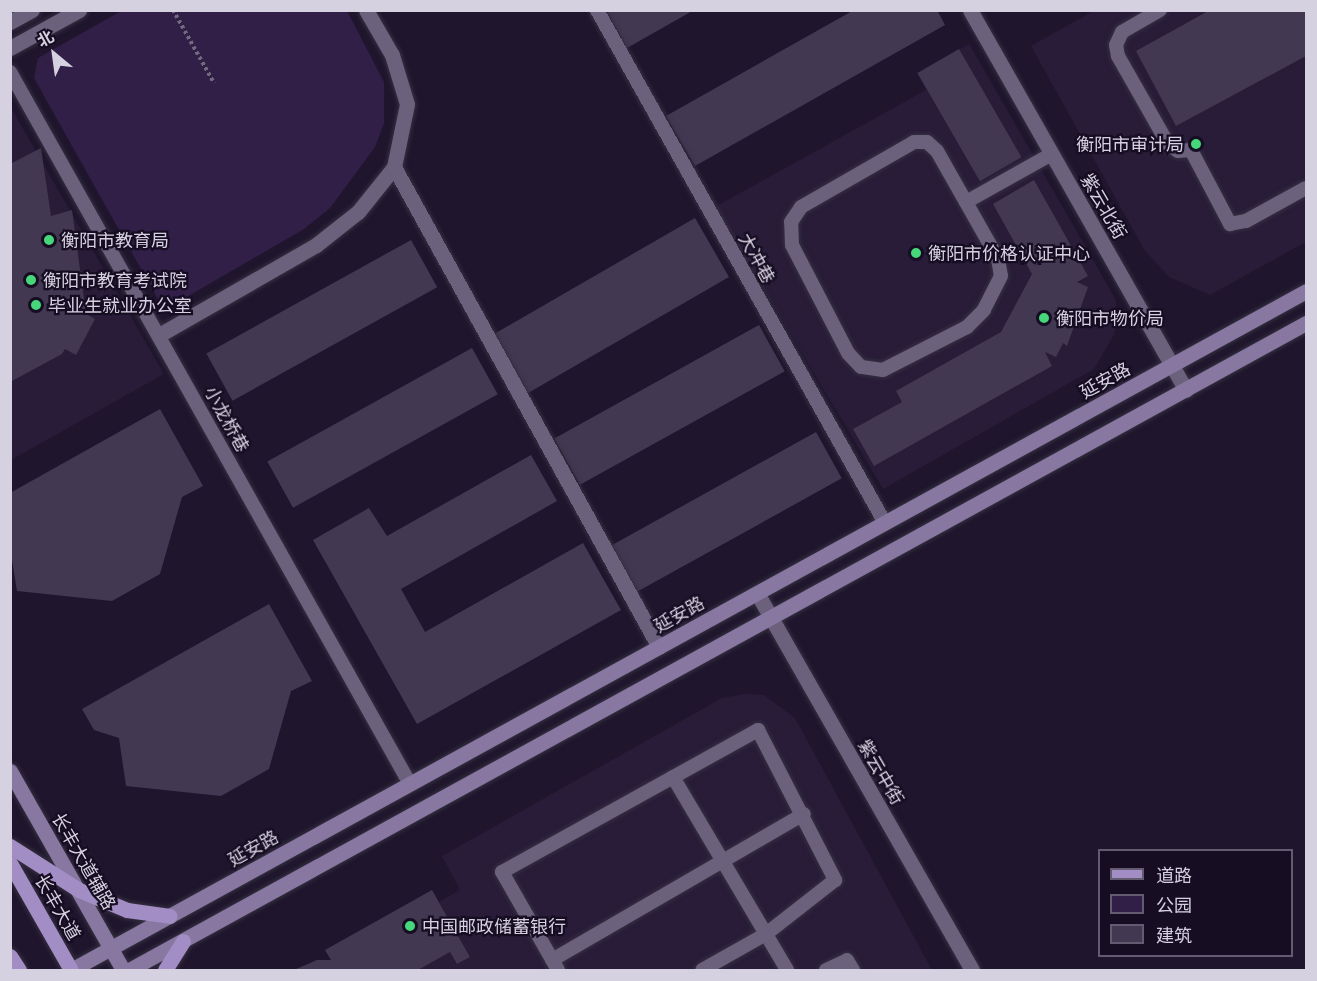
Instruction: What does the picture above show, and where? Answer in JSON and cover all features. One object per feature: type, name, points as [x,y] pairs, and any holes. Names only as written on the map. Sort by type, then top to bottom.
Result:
[{"type":"main road","name":"延安路","points":[[71,970],[1306,291]]},
{"type":"main road","points":[[129,970],[1306,323]]},
{"type":"main road","name":"长丰大道辅路","points":[[10,771],[123,970]]},
{"type":"main road","points":[[10,846],[79,890],[127,910],[170,916]]},
{"type":"main road","name":"长丰大道","points":[[10,863],[71,970]]},
{"type":"main road","points":[[165,970],[183,940]]},
{"type":"main road","points":[[10,956],[19,970]]},
{"type":"street","points":[[10,22],[32,10]]},
{"type":"street","points":[[10,48],[79,10]]},
{"type":"street","points":[[159,335],[316,245],[358,212],[394,167],[407,104],[399,71],[366,10]]},
{"type":"street","name":"紫云北街","points":[[970,10],[1186,390]]},
{"type":"street","points":[[394,167],[659,647]]},
{"type":"street","name":"紫云中街","points":[[757,593],[972,970]]},
{"type":"lane","name":"大冲巷","points":[[597,10],[885,523]]},
{"type":"lane","points":[[1160,10],[1122,32],[1116,45],[1118,56],[1168,144],[1178,151],[1191,150],[1230,224],[1246,221],[1306,188]]},
{"type":"lane","name":"小龙桥巷","points":[[10,72],[410,784]]},
{"type":"lane","points":[[914,142],[927,142],[937,151],[966,202],[998,259],[1001,276],[984,310],[967,327],[883,370],[861,367],[848,353],[792,245],[791,222],[801,207],[914,142]]},
{"type":"lane","points":[[966,202],[1052,154]]},
{"type":"lane","points":[[702,970],[766,934],[835,880],[804,814],[758,730],[502,872],[555,965],[723,861],[804,814]]},
{"type":"lane","points":[[674,777],[787,970]]},
{"type":"lane","points":[[826,970],[847,960],[853,970]]},
{"type":"path","points":[[173,10],[214,83]]},
{"type":"shaded area","name":"衡阳市审计局","points":[[1093,11],[1306,11],[1306,242],[1210,295],[1169,277],[1145,251],[1031,46]]},
{"type":"shaded area","name":"衡阳市价格认证中心","points":[[969,44],[1116,300],[1115,333],[1094,369],[883,489],[715,207],[926,90],[917,73]]},
{"type":"shaded area","name":"衡阳市教育局","points":[[10,106],[164,374],[11,460],[10,460]]},
{"type":"shaded area","points":[[745,694],[764,695],[795,718],[932,970],[418,970],[450,952],[457,964],[470,957],[439,902],[460,890],[442,856],[722,698]]},
{"type":"green space","points":[[123,10],[347,11],[384,82],[384,123],[375,147],[330,208],[304,229],[173,305],[159,301],[34,78],[38,58]]},
{"type":"building","points":[[606,10],[694,10],[627,48]]},
{"type":"building","points":[[854,10],[937,10],[945,25],[695,166],[666,116]]},
{"type":"building","points":[[1210,10],[1306,10],[1306,56],[1176,126],[1136,51]]},
{"type":"building","points":[[959,49],[1022,157],[980,181],[917,73]]},
{"type":"building","name":"衡阳市教育局","points":[[41,148],[51,216],[72,210],[86,314],[95,319],[76,355],[65,349],[62,354],[10,382],[10,164]]},
{"type":"building","name":"衡阳市物价局","points":[[1034,180],[1088,276],[1077,282],[1088,287],[1067,346],[1063,343],[1056,357],[1045,352],[1052,366],[874,466],[853,429],[902,402],[896,391],[1001,332],[1032,274],[993,204]]},
{"type":"building","points":[[695,218],[729,277],[528,393],[494,334]]},
{"type":"building","points":[[411,240],[437,287],[233,401],[206,353]]},
{"type":"building","points":[[759,325],[785,371],[580,485],[554,438]]},
{"type":"building","points":[[472,348],[498,394],[293,508],[267,461]]},
{"type":"building","points":[[160,409],[203,486],[182,497],[160,574],[112,601],[17,591],[10,548],[10,493]]},
{"type":"building","points":[[816,432],[842,478],[637,592],[611,545]]},
{"type":"building","points":[[531,455],[557,501],[401,589],[425,632],[583,543],[621,610],[417,724],[313,540],[369,508],[387,536]]},
{"type":"building","points":[[269,604],[312,681],[291,691],[269,769],[221,796],[126,786],[119,738],[94,730],[82,709]]},
{"type":"building","name":"中国邮政储蓄银行","points":[[432,890],[470,957],[457,964],[450,952],[418,970],[294,970],[317,960],[331,960],[325,950]]},
{"type":"place","name":"衡阳市审计局","points":[[1196,144]]},
{"type":"place","name":"衡阳市教育局","points":[[49,240]]},
{"type":"place","name":"衡阳市价格认证中心","points":[[916,253]]},
{"type":"place","name":"衡阳市教育考试院","points":[[31,280]]},
{"type":"place","name":"毕业生就业办公室","points":[[36,305]]},
{"type":"place","name":"衡阳市物价局","points":[[1044,318]]},
{"type":"place","name":"中国邮政储蓄银行","points":[[410,926]]}]
